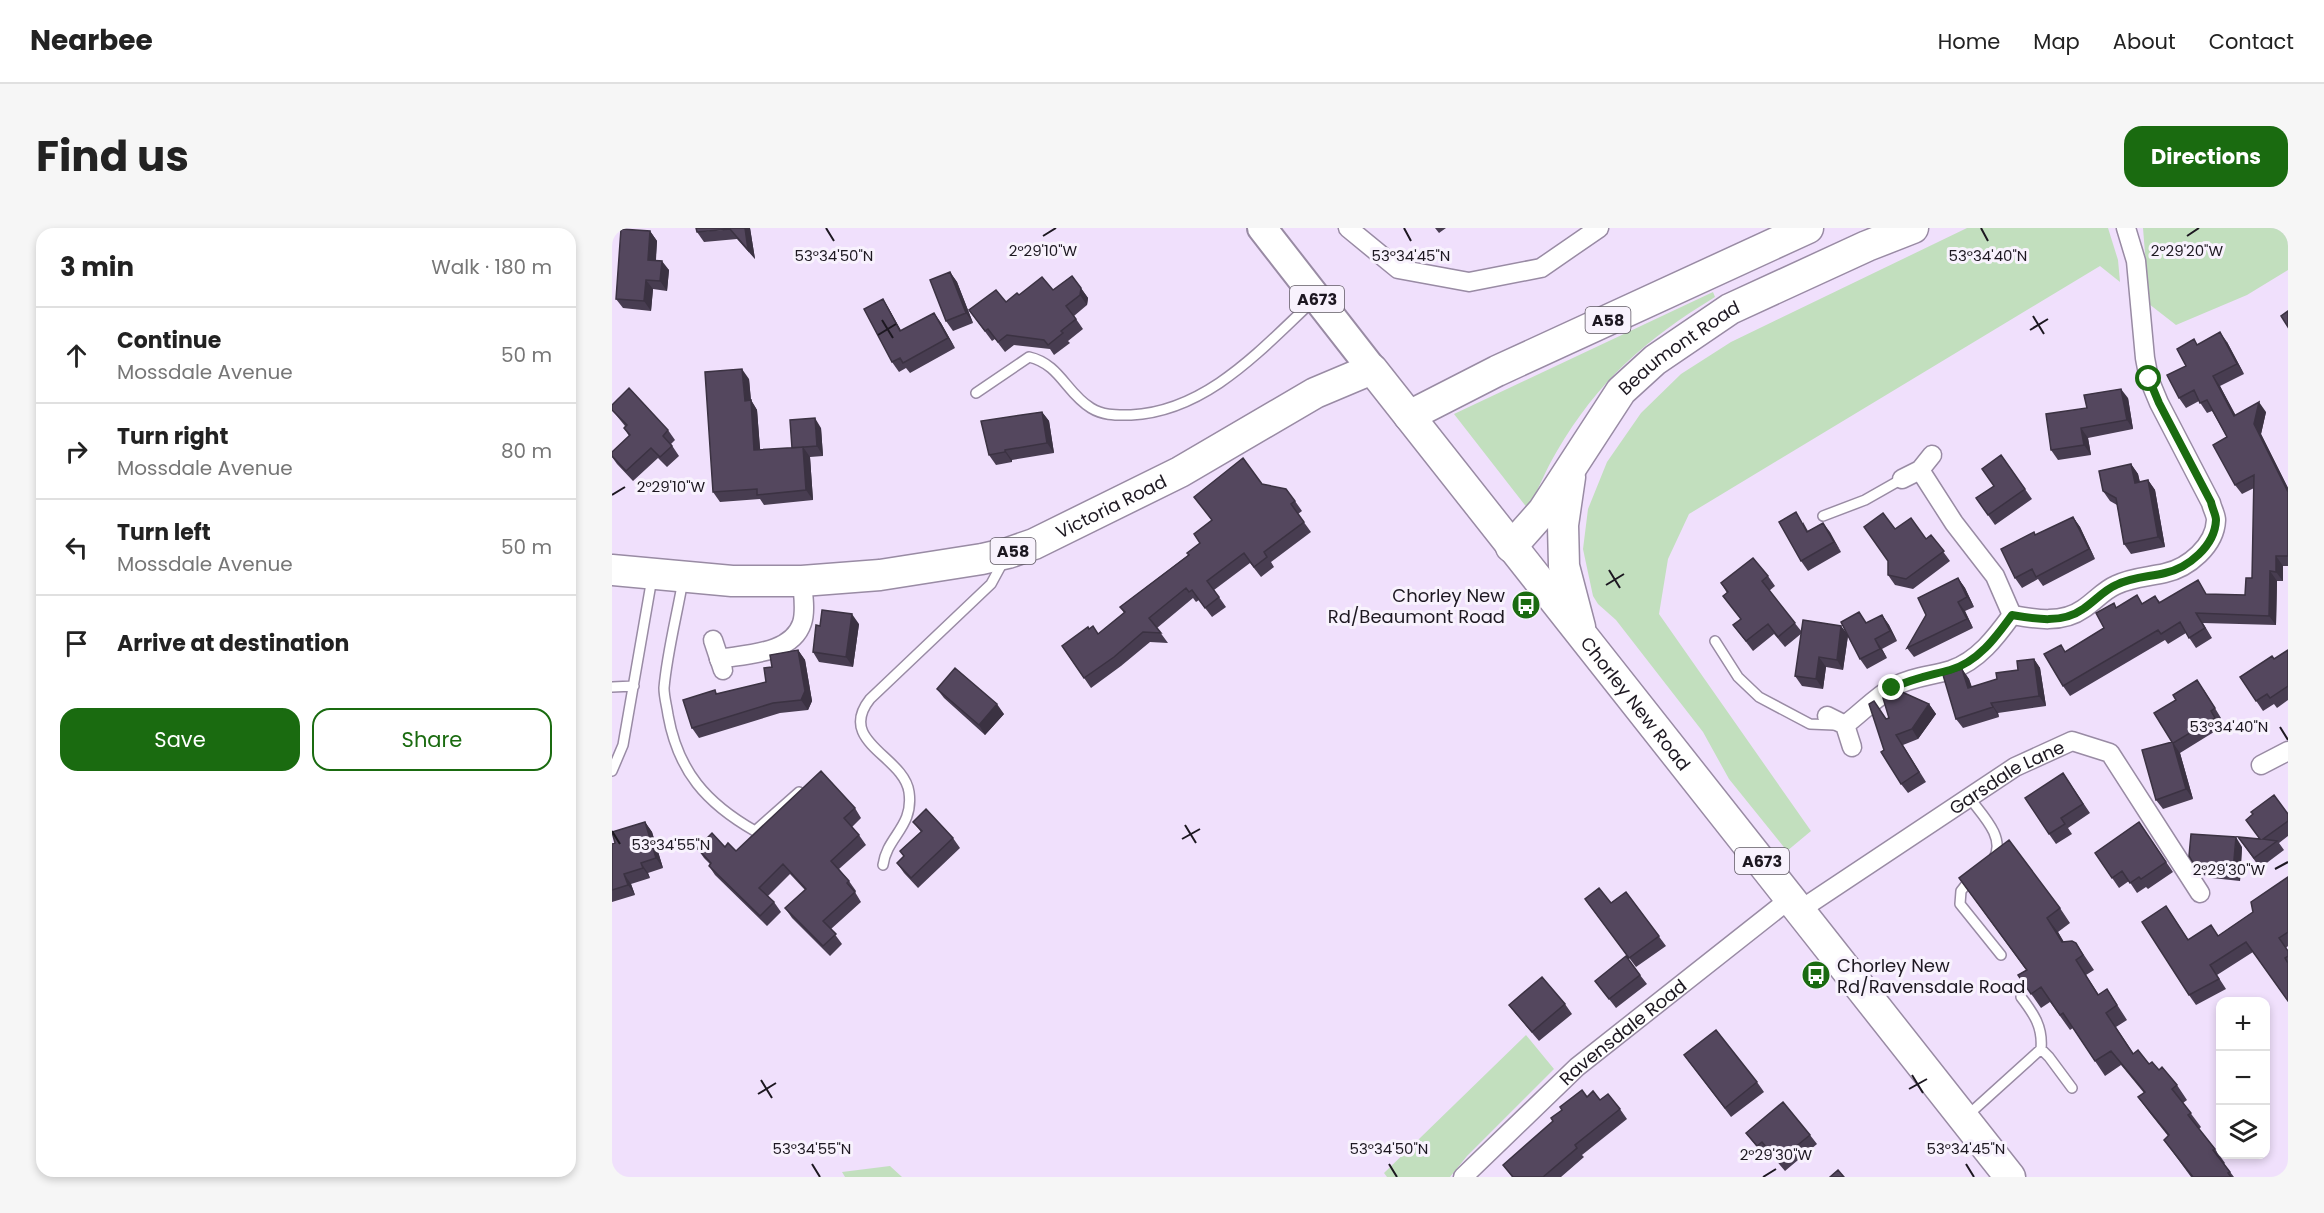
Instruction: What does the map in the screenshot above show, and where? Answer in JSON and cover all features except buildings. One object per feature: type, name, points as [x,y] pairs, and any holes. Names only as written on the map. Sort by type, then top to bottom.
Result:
[{"type":"highway","name":"A58","points":[[1409,416],[1497,371],[1808,228]]},
{"type":"highway","name":"Beaumont Road","points":[[1511,547],[1543,511],[1621,391],[1655,360],[1730,309],[1867,246],[1913,228]]},
{"type":"highway","name":"Chorley New Road","points":[[1372,369],[2010,1177]]},
{"type":"highway","name":"Victoria Road","points":[[612,570],[732,581],[802,581],[880,575],[1008,553],[1044,539],[1170,477],[1314,393],[1372,369]]},
{"type":"highway","points":[[1572,468],[1563,525],[1564,566],[1582,636]]},
{"type":"main road","name":"Chorley New Road","points":[[1262,228],[1372,369]]},
{"type":"street","points":[[1348,228],[1398,269],[1469,282],[1541,268],[1599,228]]},
{"type":"street","points":[[2012,615],[2036,620],[2059,618],[2081,611],[2114,585],[2133,578],[2166,573],[2183,567],[2198,555],[2210,540],[2216,519],[2211,502],[2159,403],[2149,379],[2136,261],[2126,228]]},
{"type":"street","points":[[1902,479],[1920,470],[1932,455]]},
{"type":"street","points":[[1920,470],[1954,523],[1995,576],[2012,615]]},
{"type":"street","points":[[713,640],[721,664],[790,641],[798,633],[802,622],[802,581]]},
{"type":"street","points":[[1845,725],[1892,688],[1914,678],[1952,669],[1976,656],[1996,637],[2012,615]]},
{"type":"street","points":[[1827,716],[1845,725],[1852,747]]},
{"type":"street","name":"Garsdale Lane","points":[[1796,904],[2015,767],[2072,741],[2110,753],[2200,892]]},
{"type":"street","points":[[2261,765],[2288,751]]},
{"type":"street","name":"Ravensdale Road","points":[[1468,1175],[1577,1067],[1796,904]]},
{"type":"lane","points":[[976,393],[1029,357],[1041,360],[1051,367],[1092,409],[1111,416],[1146,414],[1174,407],[1209,391],[1245,364],[1316,298]]},
{"type":"lane","points":[[1823,516],[1865,500],[1902,479]]},
{"type":"lane","points":[[883,865],[884,856],[902,831],[908,818],[909,790],[905,781],[866,737],[860,726],[860,715],[877,692],[991,584],[1008,553]]},
{"type":"lane","points":[[612,771],[623,745],[653,575]]},
{"type":"lane","points":[[683,578],[664,690],[673,740],[688,772],[707,797],[729,816],[755,831],[799,792]]},
{"type":"lane","points":[[1714,641],[1738,677],[1759,697],[1810,724],[1845,725]]},
{"type":"lane","points":[[612,687],[634,686]]},
{"type":"lane","points":[[1970,797],[1992,830],[1997,842],[1996,853],[1963,887],[1959,894],[1960,904],[2001,955]]},
{"type":"lane","points":[[1964,1118],[2041,1049],[2039,1024],[2022,997]]},
{"type":"lane","points":[[2041,1049],[2072,1088]]},
{"type":"green space","points":[[1967,228],[2108,228],[2118,260],[2120,282],[2100,266],[1689,514],[1668,559],[1659,614],[1811,831],[1787,851],[1729,779],[1703,732],[1616,620],[1598,604],[1593,596],[1583,549],[1588,509],[1607,462],[1641,413],[1681,374],[1731,342]]},
{"type":"green space","points":[[2143,228],[2288,228],[2288,270],[2247,295],[2176,325],[2149,304]]},
{"type":"green space","points":[[1713,292],[1715,297],[1645,346],[1589,403],[1557,451],[1528,509],[1454,414]]},
{"type":"green space","points":[[1526,1035],[1554,1069],[1467,1156],[1450,1177],[1387,1177],[1384,1173]]},
{"type":"green space","points":[[890,1166],[902,1177],[845,1177],[842,1172]]},
{"type":"place","name":"Chorley New Rd/Beaumont Road","points":[[1526,605]]},
{"type":"place","name":"Chorley New Rd/Ravensdale Road","points":[[1816,975]]},
{"type":"route","points":[[1892,688],[1914,678],[1952,669],[1976,656],[1996,637],[2012,615],[2036,620],[2059,618],[2081,611],[2114,585],[2133,578],[2166,573],[2183,567],[2198,555],[2210,540],[2216,519],[2211,502],[2159,403],[2149,379]]}]
